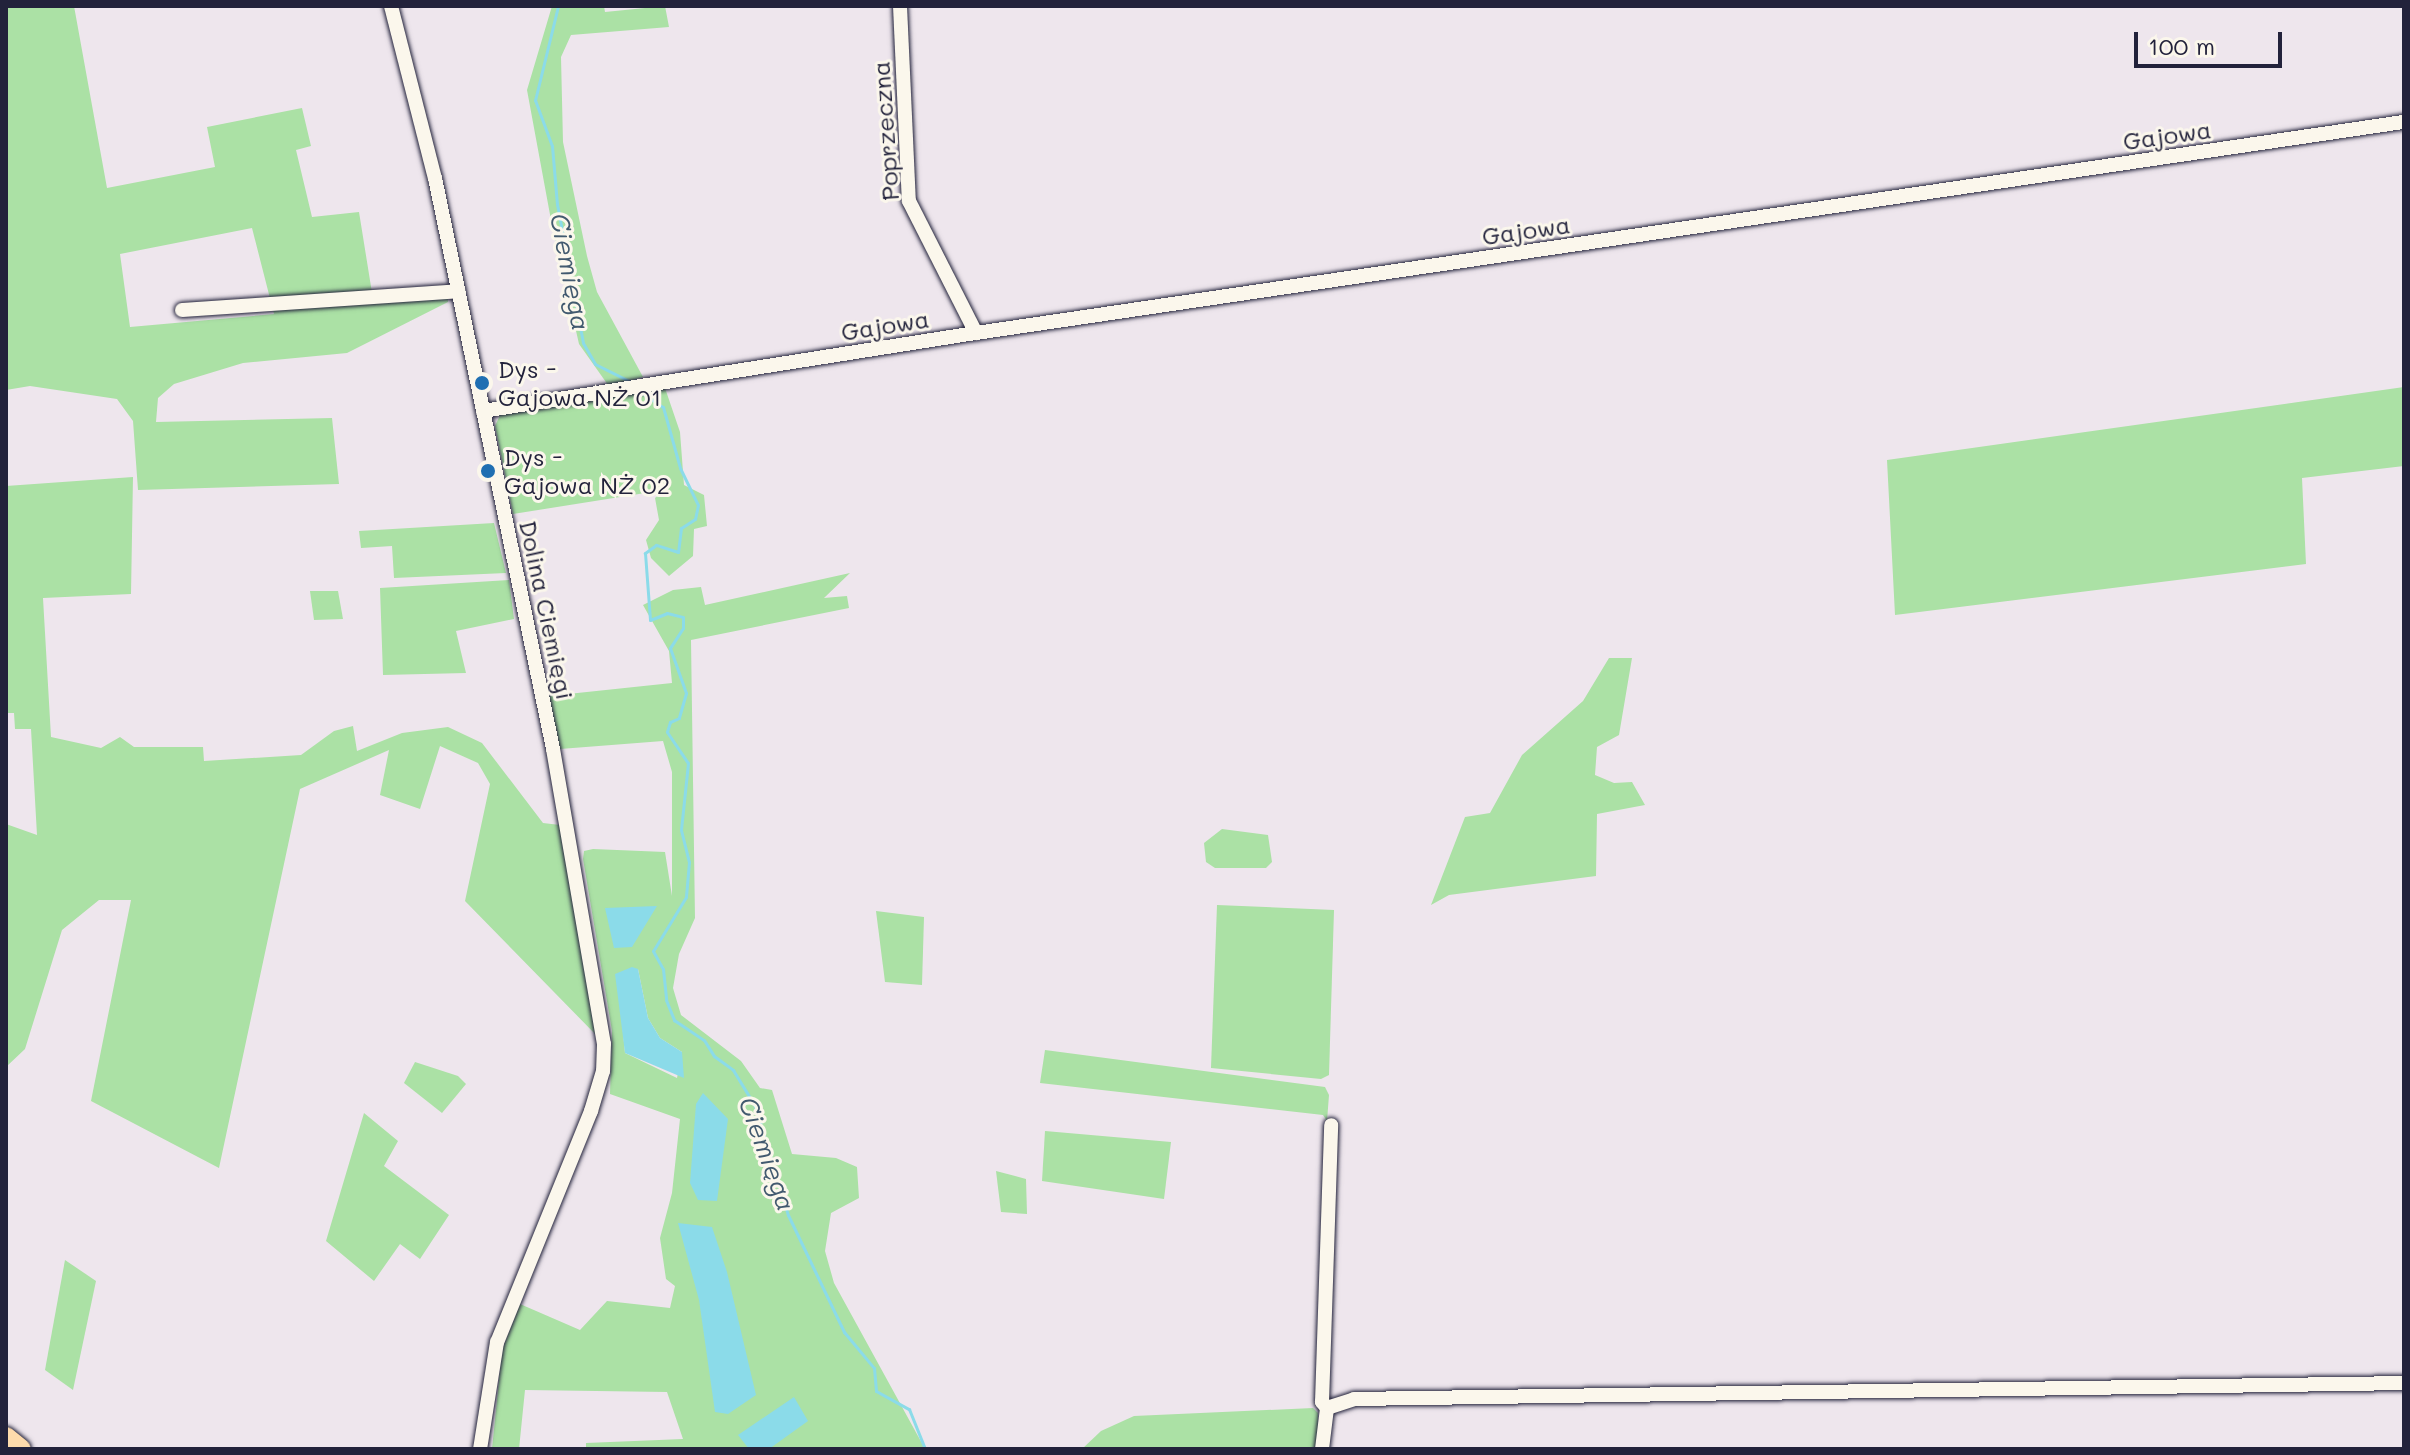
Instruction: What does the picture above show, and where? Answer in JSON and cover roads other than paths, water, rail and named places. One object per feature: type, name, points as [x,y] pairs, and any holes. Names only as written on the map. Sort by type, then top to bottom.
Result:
[{"type":"highway","points":[[6,1437],[21,1449]]},
{"type":"street","name":"Dolina Ciemięgi","points":[[391,6],[483,411],[572,848],[602,1019],[603,1071],[497,1342],[480,1449]]},
{"type":"street","name":"Poprzeczna","points":[[900,6],[909,201],[976,333]]},
{"type":"street","name":"Gajowa","points":[[483,411],[976,333],[2404,122]]},
{"type":"street","points":[[182,310],[458,291]]},
{"type":"street","points":[[1322,1449],[1327,1408],[1322,1402],[1331,1125]]},
{"type":"street","points":[[1327,1408],[1354,1399],[2404,1383]]},
{"type":"water","points":[[657,906],[632,947],[614,948],[605,908]]},
{"type":"water","points":[[632,967],[638,969],[648,1018],[660,1038],[682,1052],[684,1078],[625,1053],[615,974]]},
{"type":"water","points":[[703,1093],[728,1119],[717,1201],[698,1200],[690,1183],[696,1104]]},
{"type":"water","points":[[678,1223],[712,1227],[727,1272],[756,1395],[728,1414],[715,1412],[699,1300]]},
{"type":"water","points":[[794,1397],[808,1421],[769,1449],[749,1449],[738,1435]]},
{"type":"waterway","name":"Ciemięga","points":[[558,6],[535,100],[552,146],[557,204],[583,343],[595,364],[631,382]]},
{"type":"waterway","name":"Ciemięga","points":[[639,391],[663,407],[680,468],[698,505],[695,519],[681,528],[678,552],[656,545],[645,553],[650,620],[667,613],[683,617],[683,628],[670,648],[686,693],[679,718],[670,722],[667,732],[688,763],[681,830],[689,862],[686,897],[653,951],[663,969],[666,1000],[674,1020],[704,1040],[714,1056],[733,1070],[755,1106],[788,1215],[844,1332],[874,1368],[876,1391],[909,1409],[925,1449]]},
{"type":"place","name":"Dys - Gajowa NŻ 01","points":[[482,383]]},
{"type":"place","name":"Dys - Gajowa NŻ 02","points":[[488,471]]}]
